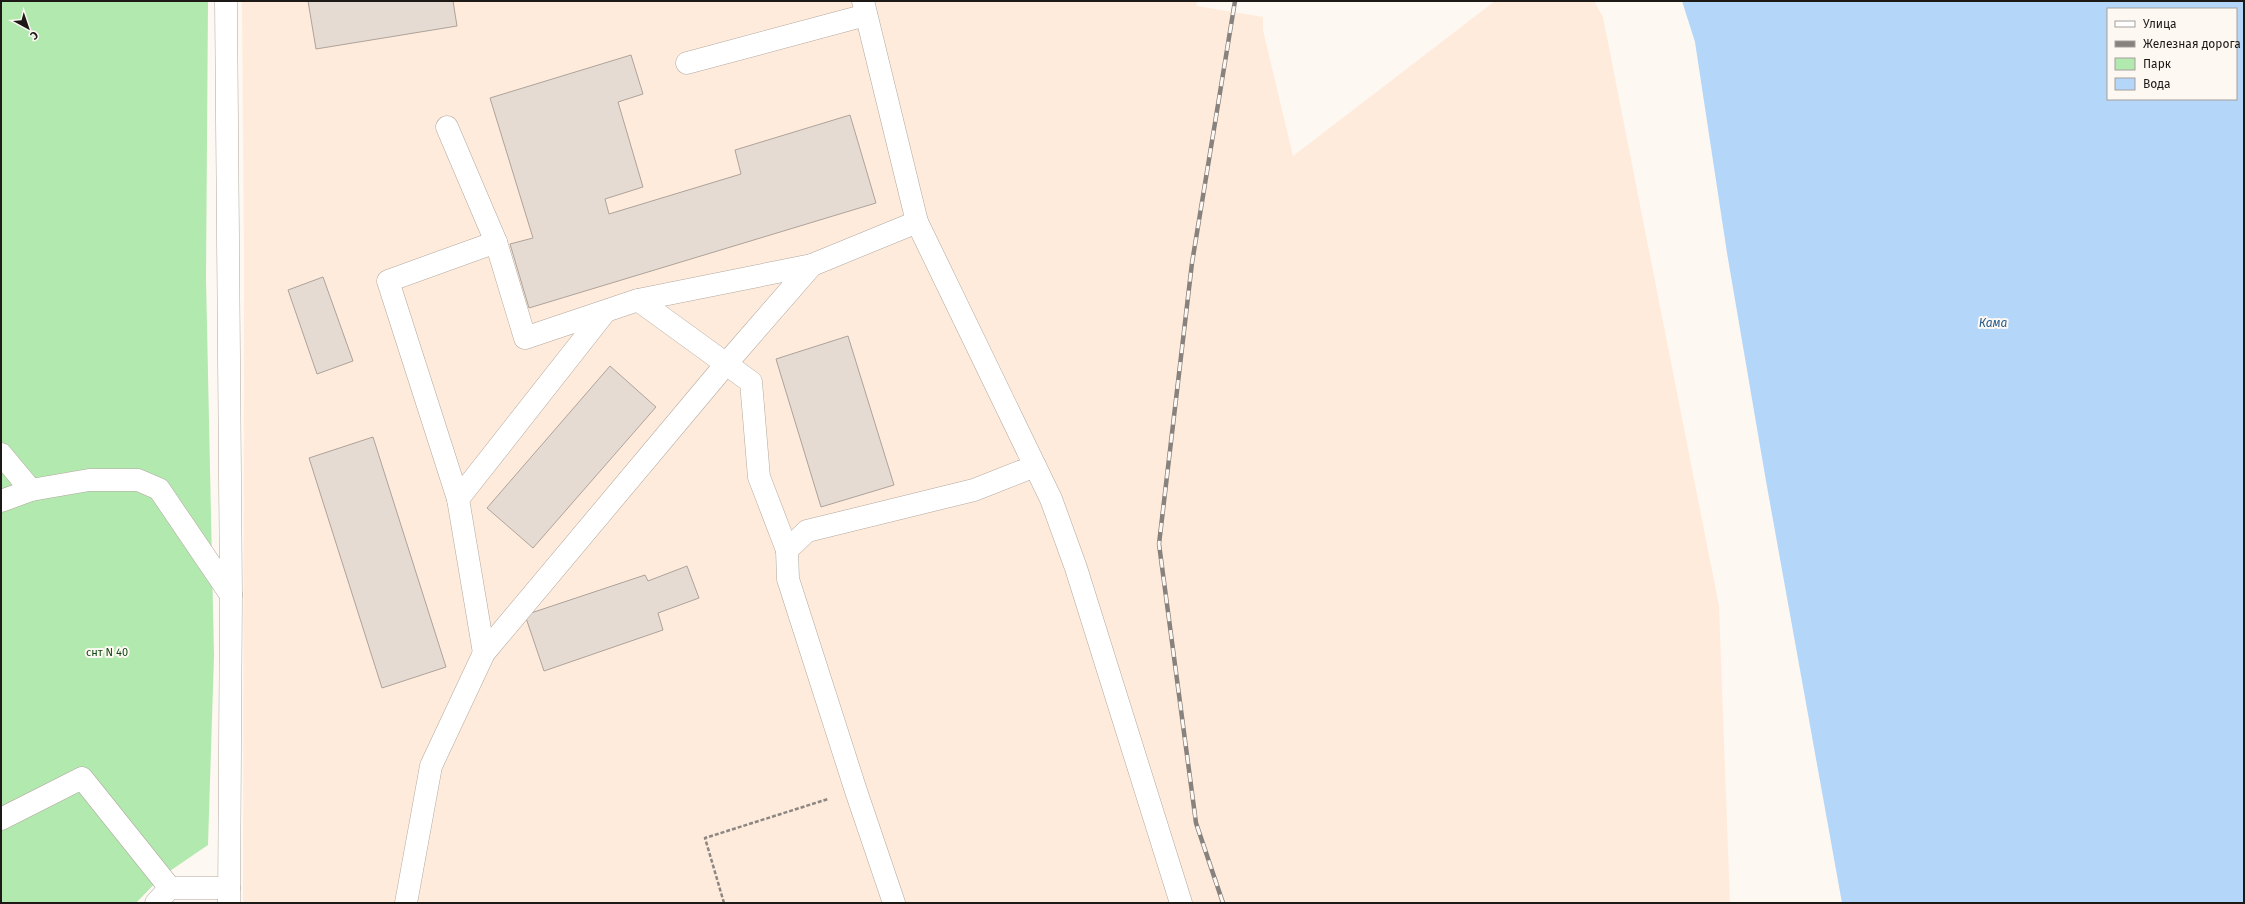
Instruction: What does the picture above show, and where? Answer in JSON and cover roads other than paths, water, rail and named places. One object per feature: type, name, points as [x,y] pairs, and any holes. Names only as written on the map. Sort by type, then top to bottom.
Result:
[{"type":"lane","points":[[1,818],[82,778],[164,896],[229,896],[231,595],[226,1]]},
{"type":"lane","points":[[687,63],[864,8],[917,222],[1051,498],[1076,568],[1180,903]]},
{"type":"lane","points":[[447,128],[496,242],[525,338],[638,300],[812,265],[917,222]]},
{"type":"lane","points":[[484,653],[458,499],[388,281],[496,242]]},
{"type":"lane","points":[[406,903],[431,766],[484,653],[726,364],[812,265]]},
{"type":"lane","points":[[638,300],[751,382],[759,477],[787,550],[788,579],[856,791],[894,903]]},
{"type":"lane","points":[[458,499],[605,312]]},
{"type":"lane","points":[[1,454],[31,490]]},
{"type":"lane","points":[[787,550],[807,531],[974,490],[1035,466]]},
{"type":"lane","points":[[1,501],[31,490],[89,480],[138,480],[159,489],[231,595]]},
{"type":"water","name":"Кама","points":[[1682,1],[2244,1],[2244,903],[1842,903],[1766,481],[1727,253],[1695,42]]},
{"type":"railway","points":[[1223,903],[1196,823],[1159,544],[1192,263],[1235,1]]},
{"type":"park label","name":"снт N 40","points":[[107,652]]}]
